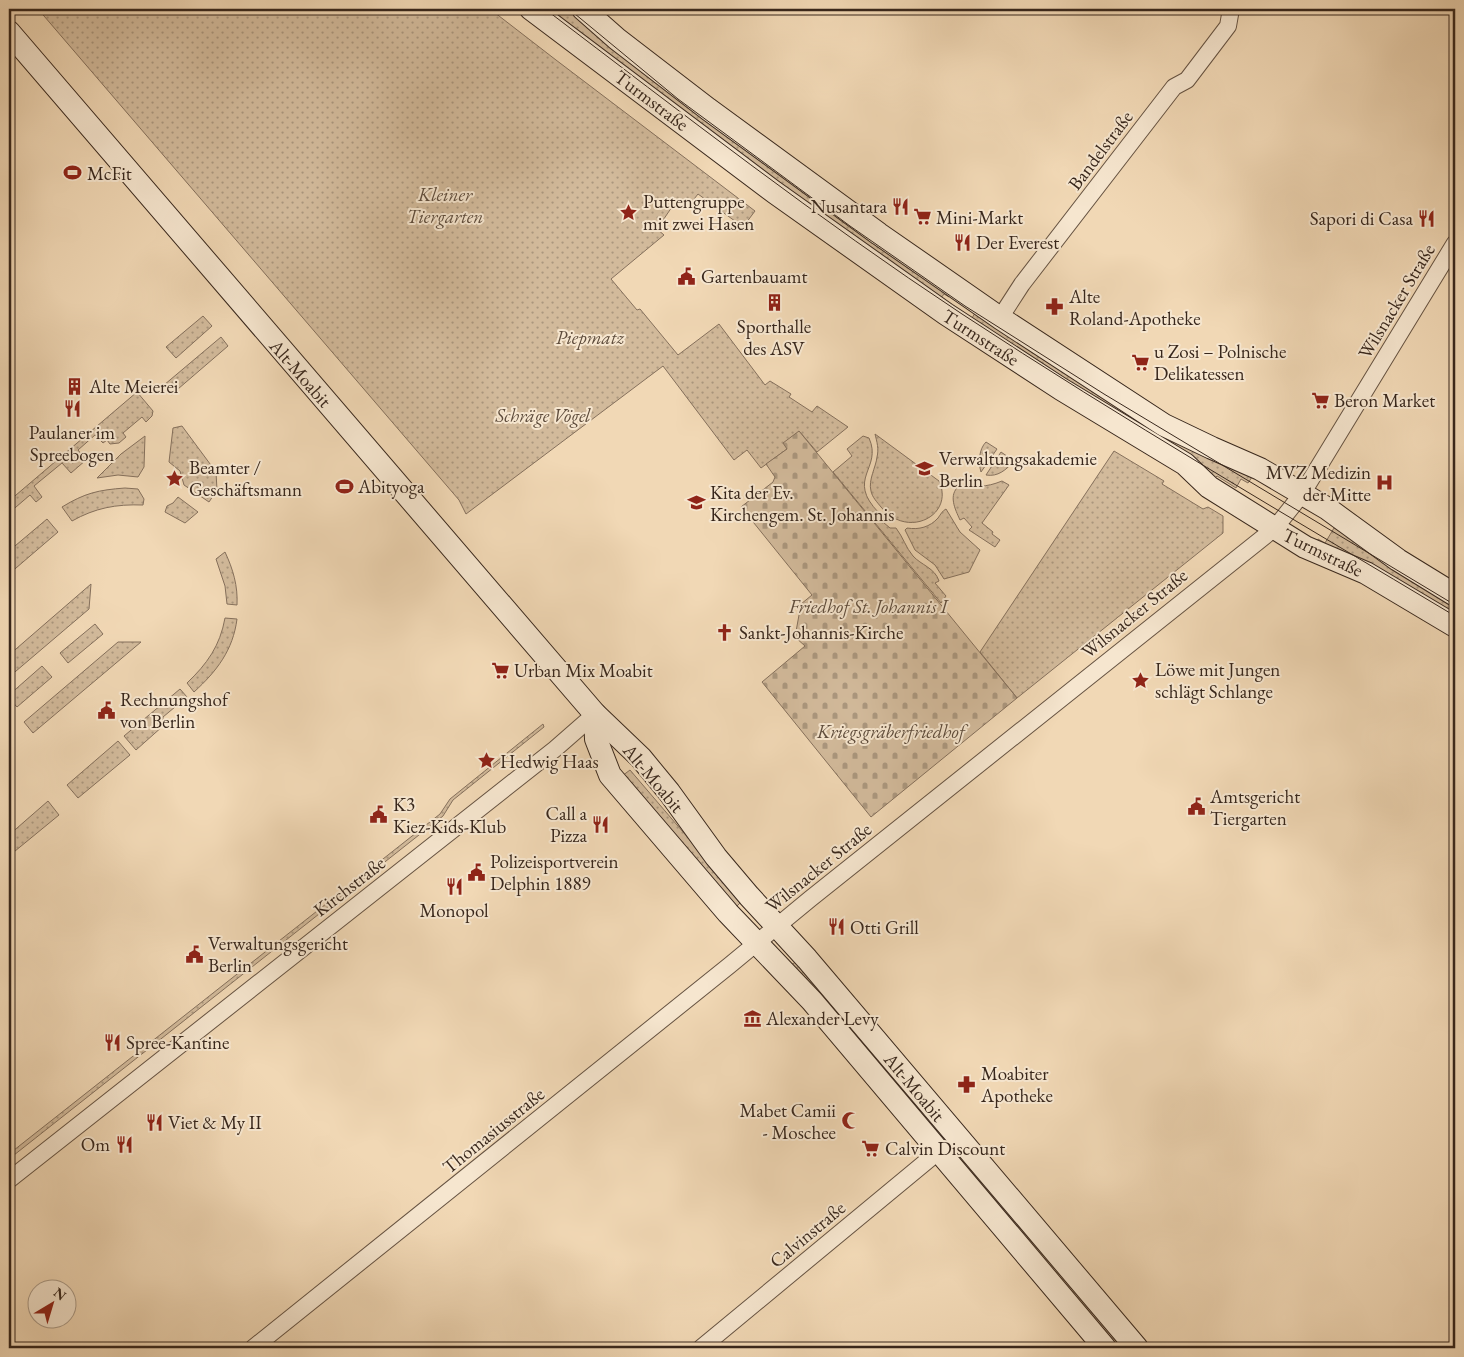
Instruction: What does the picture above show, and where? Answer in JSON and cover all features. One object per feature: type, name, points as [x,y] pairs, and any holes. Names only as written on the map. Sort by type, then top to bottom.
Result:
[{"type":"main road","name":"Turmstraße","points":[[531,9],[774,192],[946,314],[1061,389],[1185,464],[1209,487],[1305,547],[1366,573],[1455,626]]},
{"type":"main road","name":"Turmstraße","points":[[583,9],[617,39],[708,109],[878,234],[1000,318],[1164,424],[1260,469],[1337,515],[1398,560],[1455,595]]},
{"type":"main road","name":"Alt-Moabit","points":[[9,32],[595,714],[641,758],[669,792],[716,857],[1137,1348]]},
{"type":"main road","name":"Alt-Moabit","points":[[595,714],[596,739],[610,775],[728,913],[812,1001],[1106,1348]]},
{"type":"street","name":"Bandelstraße","points":[[1000,318],[1022,284],[1174,87],[1186,80],[1228,26],[1231,9]]},
{"type":"street","name":"Wilsnacker Straße","points":[[757,943],[1275,528],[1302,494],[1455,243]]},
{"type":"street","name":"Kirchstraße","points":[[9,1180],[555,749],[595,714]]},
{"type":"street","name":"Thomasiusstraße","points":[[254,1348],[757,943]]},
{"type":"street","name":"Calvinstraße","points":[[701,1348],[939,1151]]},
{"type":"green space","name":"Kleiner Tiergarten","points":[[38,9],[490,9],[755,211],[743,227],[698,194],[687,208],[676,201],[657,229],[664,235],[611,279],[637,310],[640,309],[678,355],[719,324],[765,385],[770,381],[791,394],[789,397],[812,412],[817,406],[848,427],[817,452],[799,431],[787,449],[761,468],[747,450],[734,460],[663,366],[466,514],[459,500]]},
{"type":"green space","points":[[537,9],[576,9],[953,291],[949,297],[944,294],[937,303]]},
{"type":"green space","points":[[978,308],[1256,471],[1248,483],[1241,479],[1236,488],[1217,476],[1215,478],[972,318]]},
{"type":"green space","points":[[203,316],[212,326],[176,358],[166,347]]},
{"type":"green space","points":[[221,337],[228,346],[171,395],[164,385]]},
{"type":"green space","points":[[137,392],[153,411],[152,416],[146,422],[142,417],[123,433],[126,437],[119,443],[110,444],[107,440],[103,443],[95,435],[78,450],[86,460],[71,473],[62,463],[34,486],[42,497],[36,502],[30,495],[9,513],[9,501]]},
{"type":"green space","points":[[182,426],[216,472],[217,490],[209,502],[184,485],[180,471],[169,462],[173,428]]},
{"type":"green space","points":[[799,431],[1017,698],[871,817],[762,682],[805,646],[795,637],[801,604],[812,595],[741,507],[773,482],[775,477],[766,464],[787,449],[783,443]]},
{"type":"green space","points":[[875,434],[939,481],[942,493],[940,504],[935,513],[926,519],[904,522],[892,517],[881,507],[870,487],[878,454]]},
{"type":"green space","points":[[145,436],[144,467],[138,477],[118,475],[97,478],[121,454]]},
{"type":"green space","points":[[863,436],[869,438],[872,449],[872,458],[865,482],[865,491],[869,501],[879,513],[877,517],[890,528],[896,528],[913,556],[937,577],[939,581],[935,583],[946,596],[941,603],[833,472],[852,456],[847,449]]},
{"type":"green space","points":[[986,442],[997,449],[981,472],[980,456]]},
{"type":"green space","points":[[1114,451],[1164,481],[1162,484],[1203,509],[1208,507],[1223,516],[1223,533],[1017,698],[980,652]]},
{"type":"green space","points":[[1001,452],[1014,461],[1001,472],[994,475],[986,475]]},
{"type":"green space","points":[[1002,481],[1009,485],[982,523],[1000,540],[995,547],[969,530],[972,527],[964,518],[960,520],[953,498],[959,486],[986,486]]},
{"type":"green space","points":[[125,488],[138,489],[144,499],[143,505],[124,505],[106,508],[72,521],[62,507],[92,493]]},
{"type":"green space","points":[[178,497],[198,512],[185,523],[165,512],[167,506]]},
{"type":"green space","points":[[946,509],[960,532],[980,550],[969,572],[944,579],[935,565],[915,550],[905,530],[907,528],[916,529],[928,526]]},
{"type":"green space","points":[[47,519],[58,532],[9,574],[9,551]]},
{"type":"green space","points":[[1334,528],[1455,599],[1455,622],[1314,545],[1318,539],[1325,543]]},
{"type":"green space","points":[[225,552],[237,591],[237,605],[227,604],[225,586],[216,559]]},
{"type":"green space","points":[[91,584],[89,609],[9,677],[9,655]]},
{"type":"green space","points":[[225,618],[237,619],[232,641],[217,668],[194,692],[187,683],[212,654],[220,637]]},
{"type":"green space","points":[[95,624],[103,634],[68,663],[60,653]]},
{"type":"green space","points":[[118,642],[141,642],[33,733],[24,722]]},
{"type":"green space","points":[[42,666],[52,677],[17,707],[9,698],[9,695]]},
{"type":"green space","points":[[180,689],[187,697],[163,717],[163,726],[136,750],[124,736]]},
{"type":"green space","points":[[543,724],[544,727],[453,800],[443,816],[9,1159],[9,1154],[440,814],[450,799]]},
{"type":"green space","points":[[118,741],[130,755],[78,798],[67,785]]},
{"type":"green space","points":[[630,770],[742,901],[737,906],[680,844],[622,776]]},
{"type":"green space","points":[[48,801],[59,815],[9,856],[9,835]]},
{"type":"green space","points":[[797,961],[921,1108],[916,1112],[791,965]]},
{"type":"green space","points":[[973,1169],[1121,1344],[1116,1348],[968,1173]]},
{"type":"tram line","points":[[545,9],[699,126],[908,278],[1145,430],[1455,616]]},
{"type":"tram line","points":[[569,9],[678,99],[850,226],[965,306],[1104,394],[1455,605]]},
{"type":"place","name":"McFit","points":[[73,173]]},
{"type":"place","name":"Nusantara","points":[[901,206]]},
{"type":"place","name":"Puttengruppe mit zwei Hasen","points":[[629,212]]},
{"type":"place","name":"Mini-Markt","points":[[922,217]]},
{"type":"place","name":"Sapori di Casa","points":[[1427,218]]},
{"type":"place","name":"Der Everest","points":[[962,242]]},
{"type":"place","name":"Gartenbauamt","points":[[687,276]]},
{"type":"place","name":"Sporthalle des ASV","points":[[774,303]]},
{"type":"place","name":"Alte Roland-Apotheke","points":[[1055,307]]},
{"type":"place","name":"u Zosi – Polnische Delikatessen","points":[[1140,362]]},
{"type":"place","name":"Alte Meierei","points":[[75,386]]},
{"type":"place","name":"Beron Market","points":[[1320,400]]},
{"type":"place","name":"Paulaner im Spreebogen","points":[[72,409]]},
{"type":"place","name":"Verwaltungsakademie Berlin","points":[[925,469]]},
{"type":"place","name":"Beamter / Geschäftsmann","points":[[175,478]]},
{"type":"place","name":"MVZ Medizin der Mitte","points":[[1385,483]]},
{"type":"place","name":"Abityoga","points":[[344,486]]},
{"type":"place","name":"Kita der Ev. Kirchengem. St. Johannis","points":[[696,503]]},
{"type":"place","name":"Sankt-Johannis-Kirche","points":[[725,632]]},
{"type":"place","name":"Urban Mix Moabit","points":[[500,670]]},
{"type":"place","name":"Löwe mit Jungen schlägt Schlange","points":[[1141,680]]},
{"type":"place","name":"Rechnungshof von Berlin","points":[[106,710]]},
{"type":"place","name":"Hedwig Haas","points":[[486,761]]},
{"type":"place","name":"Amtsgericht Tiergarten","points":[[1196,807]]},
{"type":"place","name":"K3 Kiez-Kids-Klub","points":[[379,815]]},
{"type":"place","name":"Call a Pizza","points":[[601,824]]},
{"type":"place","name":"Polizeisportverein Delphin 1889","points":[[476,872]]},
{"type":"place","name":"Monopol","points":[[454,887]]},
{"type":"place","name":"Otti Grill","points":[[836,927]]},
{"type":"place","name":"Verwaltungsgericht Berlin","points":[[194,954]]},
{"type":"place","name":"Alexander Levy","points":[[752,1018]]},
{"type":"place","name":"Spree-Kantine","points":[[112,1042]]},
{"type":"place","name":"Moabiter Apotheke","points":[[967,1084]]},
{"type":"place","name":"Mabet Camii - Moschee","points":[[850,1121]]},
{"type":"place","name":"Viet & My II","points":[[154,1122]]},
{"type":"place","name":"Om","points":[[124,1144]]},
{"type":"place","name":"Calvin Discount","points":[[871,1148]]},
{"type":"park label","name":"Piepmatz","points":[[590,337]]},
{"type":"park label","name":"Schräge Vögel","points":[[543,415]]},
{"type":"park label","name":"Friedhof St. Johannis I","points":[[868,606]]},
{"type":"park label","name":"Kriegsgräberfriedhof","points":[[891,731]]}]
